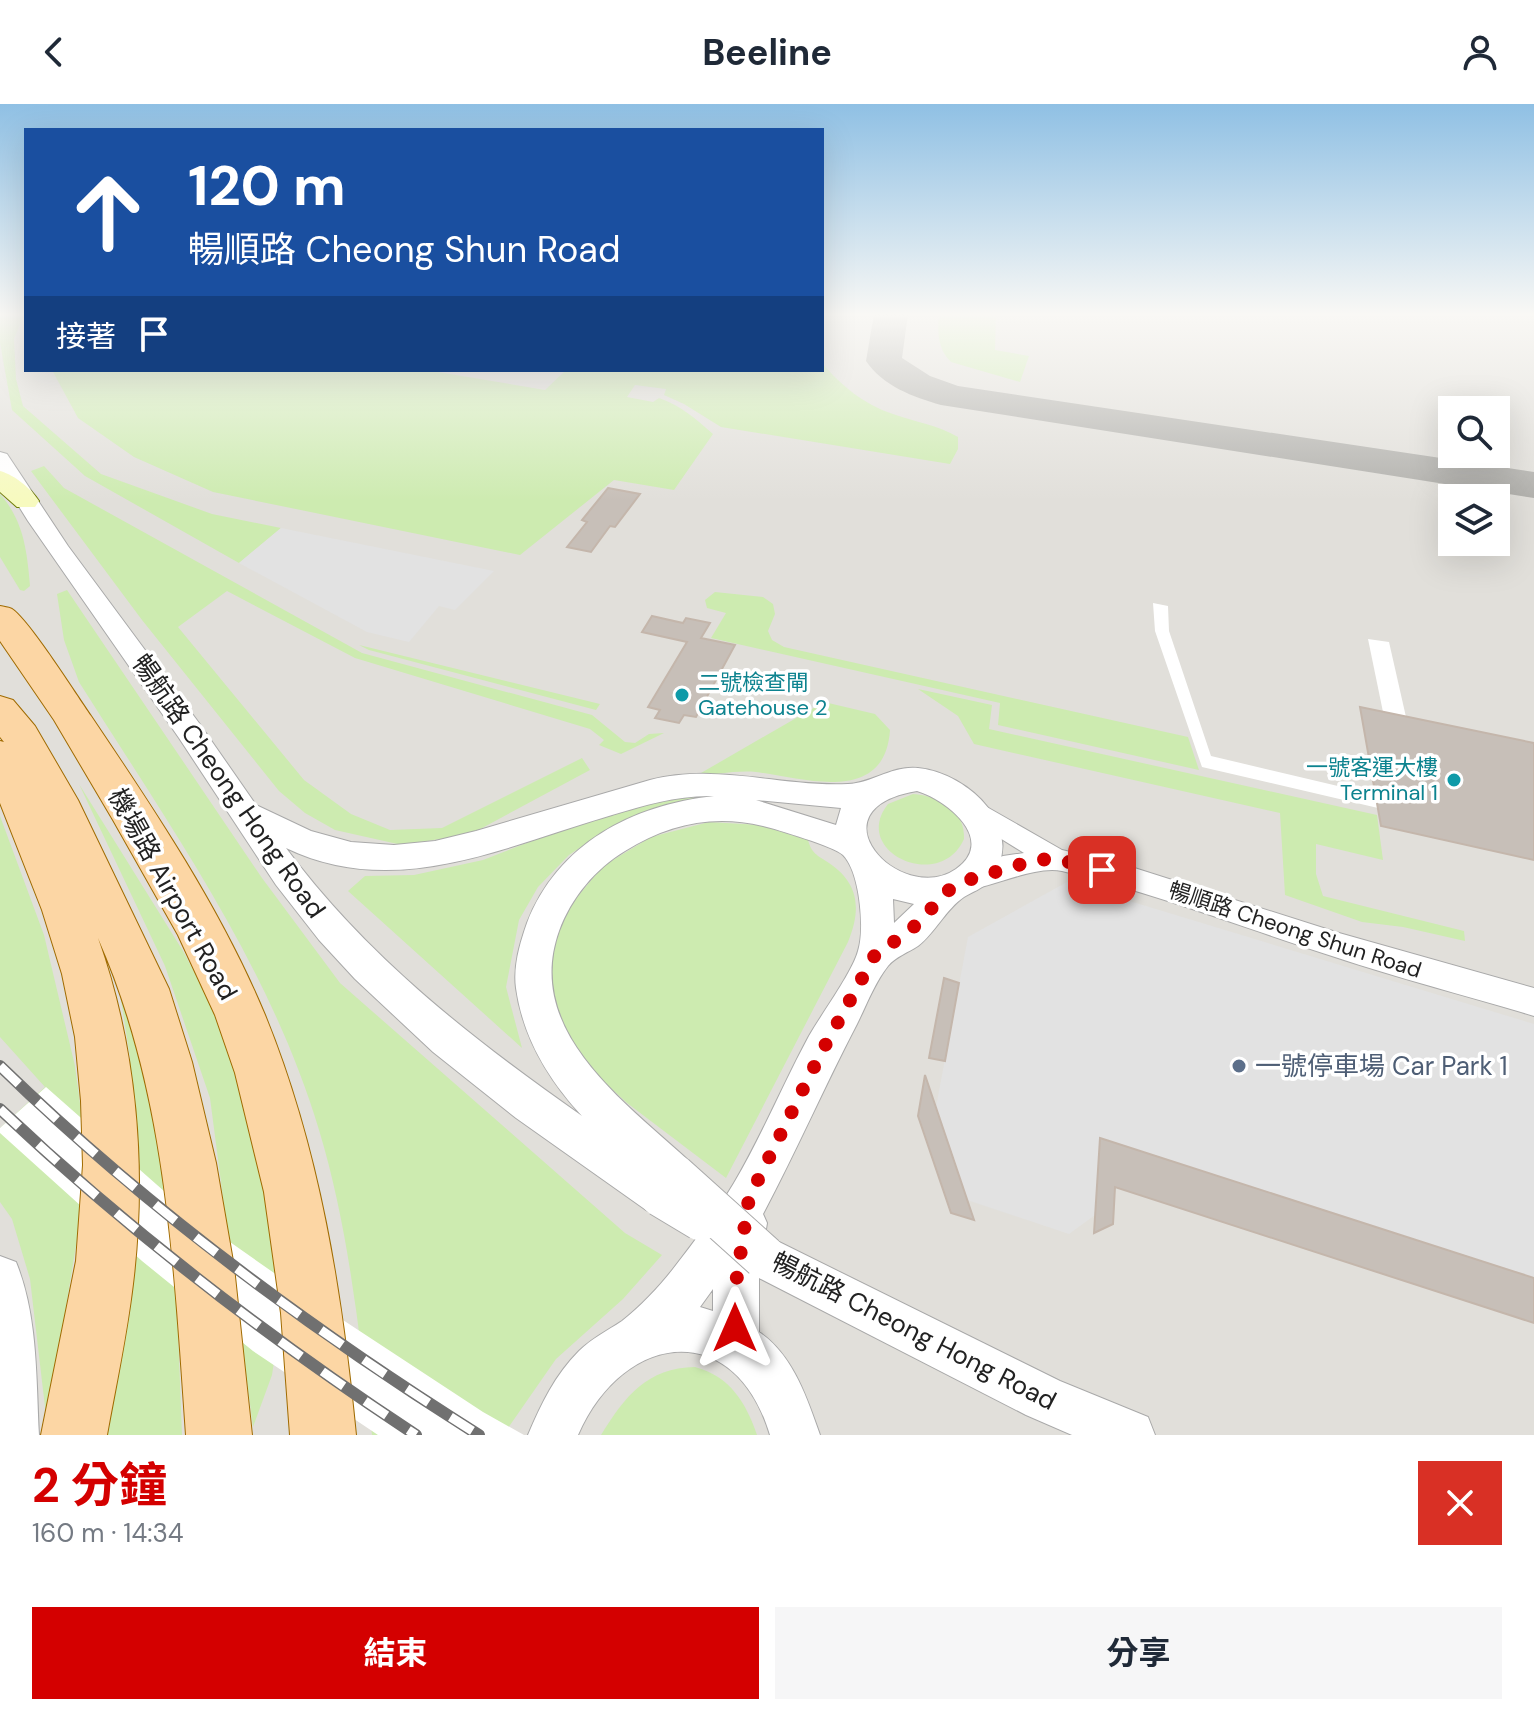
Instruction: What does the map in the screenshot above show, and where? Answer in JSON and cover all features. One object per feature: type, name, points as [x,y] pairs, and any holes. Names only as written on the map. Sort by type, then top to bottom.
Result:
[{"type":"main road","points":[[0,479],[26,501]]},
{"type":"main road","points":[[0,597],[23,646]]},
{"type":"main road","name":"機場路 Airport Road","points":[[0,617],[84,735],[171,879],[216,961],[243,1024],[272,1110],[290,1181],[304,1270],[323,1435]]},
{"type":"main road","points":[[0,710],[21,736],[63,812],[145,989],[166,1062],[188,1163],[204,1267],[219,1435]]},
{"type":"main road","points":[[0,756],[80,954],[94,1006],[103,1063],[109,1149],[106,1261],[74,1435]]},
{"type":"street","points":[[0,458],[26,501]]},
{"type":"street","name":"暢航路 Cheong Hong Road","points":[[26,501],[248,815],[284,871],[332,930],[427,1023],[528,1105],[667,1186],[764,1257],[1043,1398],[1130,1435]]},
{"type":"street","points":[[248,815],[273,829],[338,853],[391,860],[425,858],[474,848],[558,816],[682,785],[739,785],[827,797],[865,795],[896,781],[928,781],[959,794],[978,812],[987,835],[987,847],[976,871],[958,884],[908,933],[876,953]]},
{"type":"street","points":[[553,1435],[582,1380],[610,1353],[641,1335],[687,1288],[749,1198],[821,1053],[876,953],[877,906],[850,823],[865,795]]},
{"type":"street","points":[[667,1186],[563,1067],[542,1025],[533,969],[540,935],[553,902],[572,874],[599,848],[630,829],[678,812],[716,808],[753,810],[773,815],[861,857],[880,878],[904,889],[920,891],[958,884]]},
{"type":"street","name":"暢順路 Cheong Shun Road","points":[[978,812],[1056,859]]},
{"type":"street","name":"暢順路 Cheong Shun Road","points":[[958,884],[1003,867],[1056,859],[1125,876],[1339,946],[1534,1002]]},
{"type":"street","points":[[736,1345],[736,1283],[749,1198]]},
{"type":"street","points":[[0,1278],[10,1331],[14,1435]]},
{"type":"street","points":[[641,1335],[674,1327],[685,1328],[706,1331],[736,1345],[758,1361],[774,1384],[795,1435]]},
{"type":"shaded area","points":[[0,376],[1534,376],[1534,1435],[0,1435]]},
{"type":"shaded area","points":[[281,528],[494,571],[455,610],[439,606],[409,642],[367,632],[239,563]]},
{"type":"shaded area","name":"一號停車場 Car Park 1","points":[[1067,882],[1534,1024],[1534,1278],[1101,1139],[1095,1215],[1069,1234],[967,1200],[936,1107],[968,937]]},
{"type":"green space","points":[[6,376],[16,376],[23,406],[101,474],[212,514],[281,528],[239,563],[85,476],[12,410]]},
{"type":"green space","points":[[55,376],[462,376],[545,390],[560,376],[835,376],[872,405],[958,437],[958,449],[950,464],[721,427],[664,395],[666,389],[635,385],[627,397],[667,401],[688,413],[713,434],[674,490],[614,480],[520,555],[213,492],[134,457],[78,418]]},
{"type":"green space","points":[[1000,376],[1022,376],[1020,382]]},
{"type":"green space","points":[[44,466],[64,488],[362,653],[592,715],[625,742],[635,743],[649,734],[664,733],[621,754],[599,745],[604,740],[590,729],[355,658],[227,591],[178,627],[304,780],[351,814],[390,830],[442,828],[582,758],[590,770],[471,834],[402,845],[335,830],[305,813],[279,791],[142,620],[31,471]]},
{"type":"green space","points":[[0,494],[14,515],[23,537],[30,586],[24,591],[20,590],[0,557]]},
{"type":"green space","points":[[67,590],[262,878],[340,983],[625,1233],[662,1255],[623,1299],[556,1359],[506,1435],[372,1435],[352,1281],[338,1205],[319,1130],[298,1070],[273,1011],[214,898],[79,682],[64,640],[57,594]]},
{"type":"green space","points":[[715,592],[763,597],[773,604],[775,614],[768,631],[772,640],[784,647],[1188,737],[1199,770],[998,725],[1000,703],[711,638],[726,613],[707,608],[705,600]]},
{"type":"green space","points":[[359,645],[600,704],[596,710]]},
{"type":"green space","points":[[918,689],[992,705],[989,729],[1377,815],[1383,860],[1316,844],[1316,874],[1323,896],[1464,931],[1465,941],[1403,927],[1362,922],[1285,895],[1280,813],[974,744],[958,716]]},
{"type":"green space","points":[[824,702],[875,714],[890,730],[885,754],[874,769],[858,778],[839,782],[756,772],[694,777]]},
{"type":"green space","points":[[79,784],[183,951],[236,1051],[289,1265],[272,1375],[253,1427],[210,1098],[165,966]]},
{"type":"green space","points":[[694,794],[744,798],[650,811],[607,830],[569,855],[538,887],[519,920],[506,987],[522,1048],[348,891],[365,876],[414,875],[483,860],[598,815]]},
{"type":"green space","points":[[913,794],[941,801],[960,820],[964,839],[952,855],[937,863],[919,864],[903,860],[889,850],[880,837],[879,822],[888,804]]},
{"type":"green space","points":[[0,816],[44,935],[75,1066],[83,1126],[79,1227],[47,1424],[30,1279],[12,1219],[0,1202],[0,1128],[45,1087],[0,1037]]},
{"type":"green space","points":[[709,822],[760,825],[808,840],[816,854],[847,880],[856,908],[848,942],[726,1178],[627,1103],[591,1070],[562,1034],[551,985],[550,950],[568,908],[603,866],[651,837]]},
{"type":"green space","points":[[116,969],[156,1121],[177,1304],[182,1435],[104,1435],[130,1268],[130,1057]]},
{"type":"green space","points":[[695,1367],[718,1377],[735,1392],[748,1412],[757,1435],[601,1435],[619,1408],[650,1379],[678,1369]]},
{"type":"pier","points":[[1153,603],[1168,606],[1169,631],[1211,756],[1376,795],[1378,808],[1202,767],[1155,631]]},
{"type":"pier","points":[[1368,639],[1389,642],[1406,717],[1383,712]]},
{"type":"pier","points":[[46,1087],[190,1214],[314,1301],[483,1412],[524,1435],[378,1435],[253,1351],[142,1261],[0,1133],[0,1128]]},
{"type":"building","points":[[608,488],[640,494],[591,552],[567,547],[587,522],[582,520]]},
{"type":"building","points":[[652,616],[683,623],[686,618],[710,623],[701,638],[735,645],[696,717],[684,715],[679,723],[655,718],[660,710],[648,707],[687,642],[642,632]]},
{"type":"building","name":"一號客運大樓 Terminal 1","points":[[1360,707],[1534,743],[1534,860],[1381,826]]},
{"type":"building","points":[[944,978],[959,983],[945,1061],[929,1058]]},
{"type":"building","points":[[925,1075],[974,1220],[951,1213],[918,1116]]},
{"type":"building","points":[[1100,1138],[1534,1278],[1534,1323],[1115,1187],[1113,1224],[1094,1233]]},
{"type":"taxiway","points":[[903,376],[916,384],[954,397],[1534,485]]},
{"type":"railway","points":[[0,1066],[170,1217],[352,1352],[479,1435]]},
{"type":"railway","points":[[0,1109],[99,1198],[201,1281],[307,1360],[416,1435]]},
{"type":"place","name":"二號檢查閘 Gatehouse 2","points":[[682,695]]},
{"type":"place","name":"一號客運大樓 Terminal 1","points":[[1454,780]]},
{"type":"place","name":"一號停車場 Car Park 1","points":[[1239,1066]]},
{"type":"route","points":[[735,1328],[736,1283],[749,1198],[821,1053],[876,953],[908,933],[951,888],[1003,867],[1056,859],[1102,870]]}]
